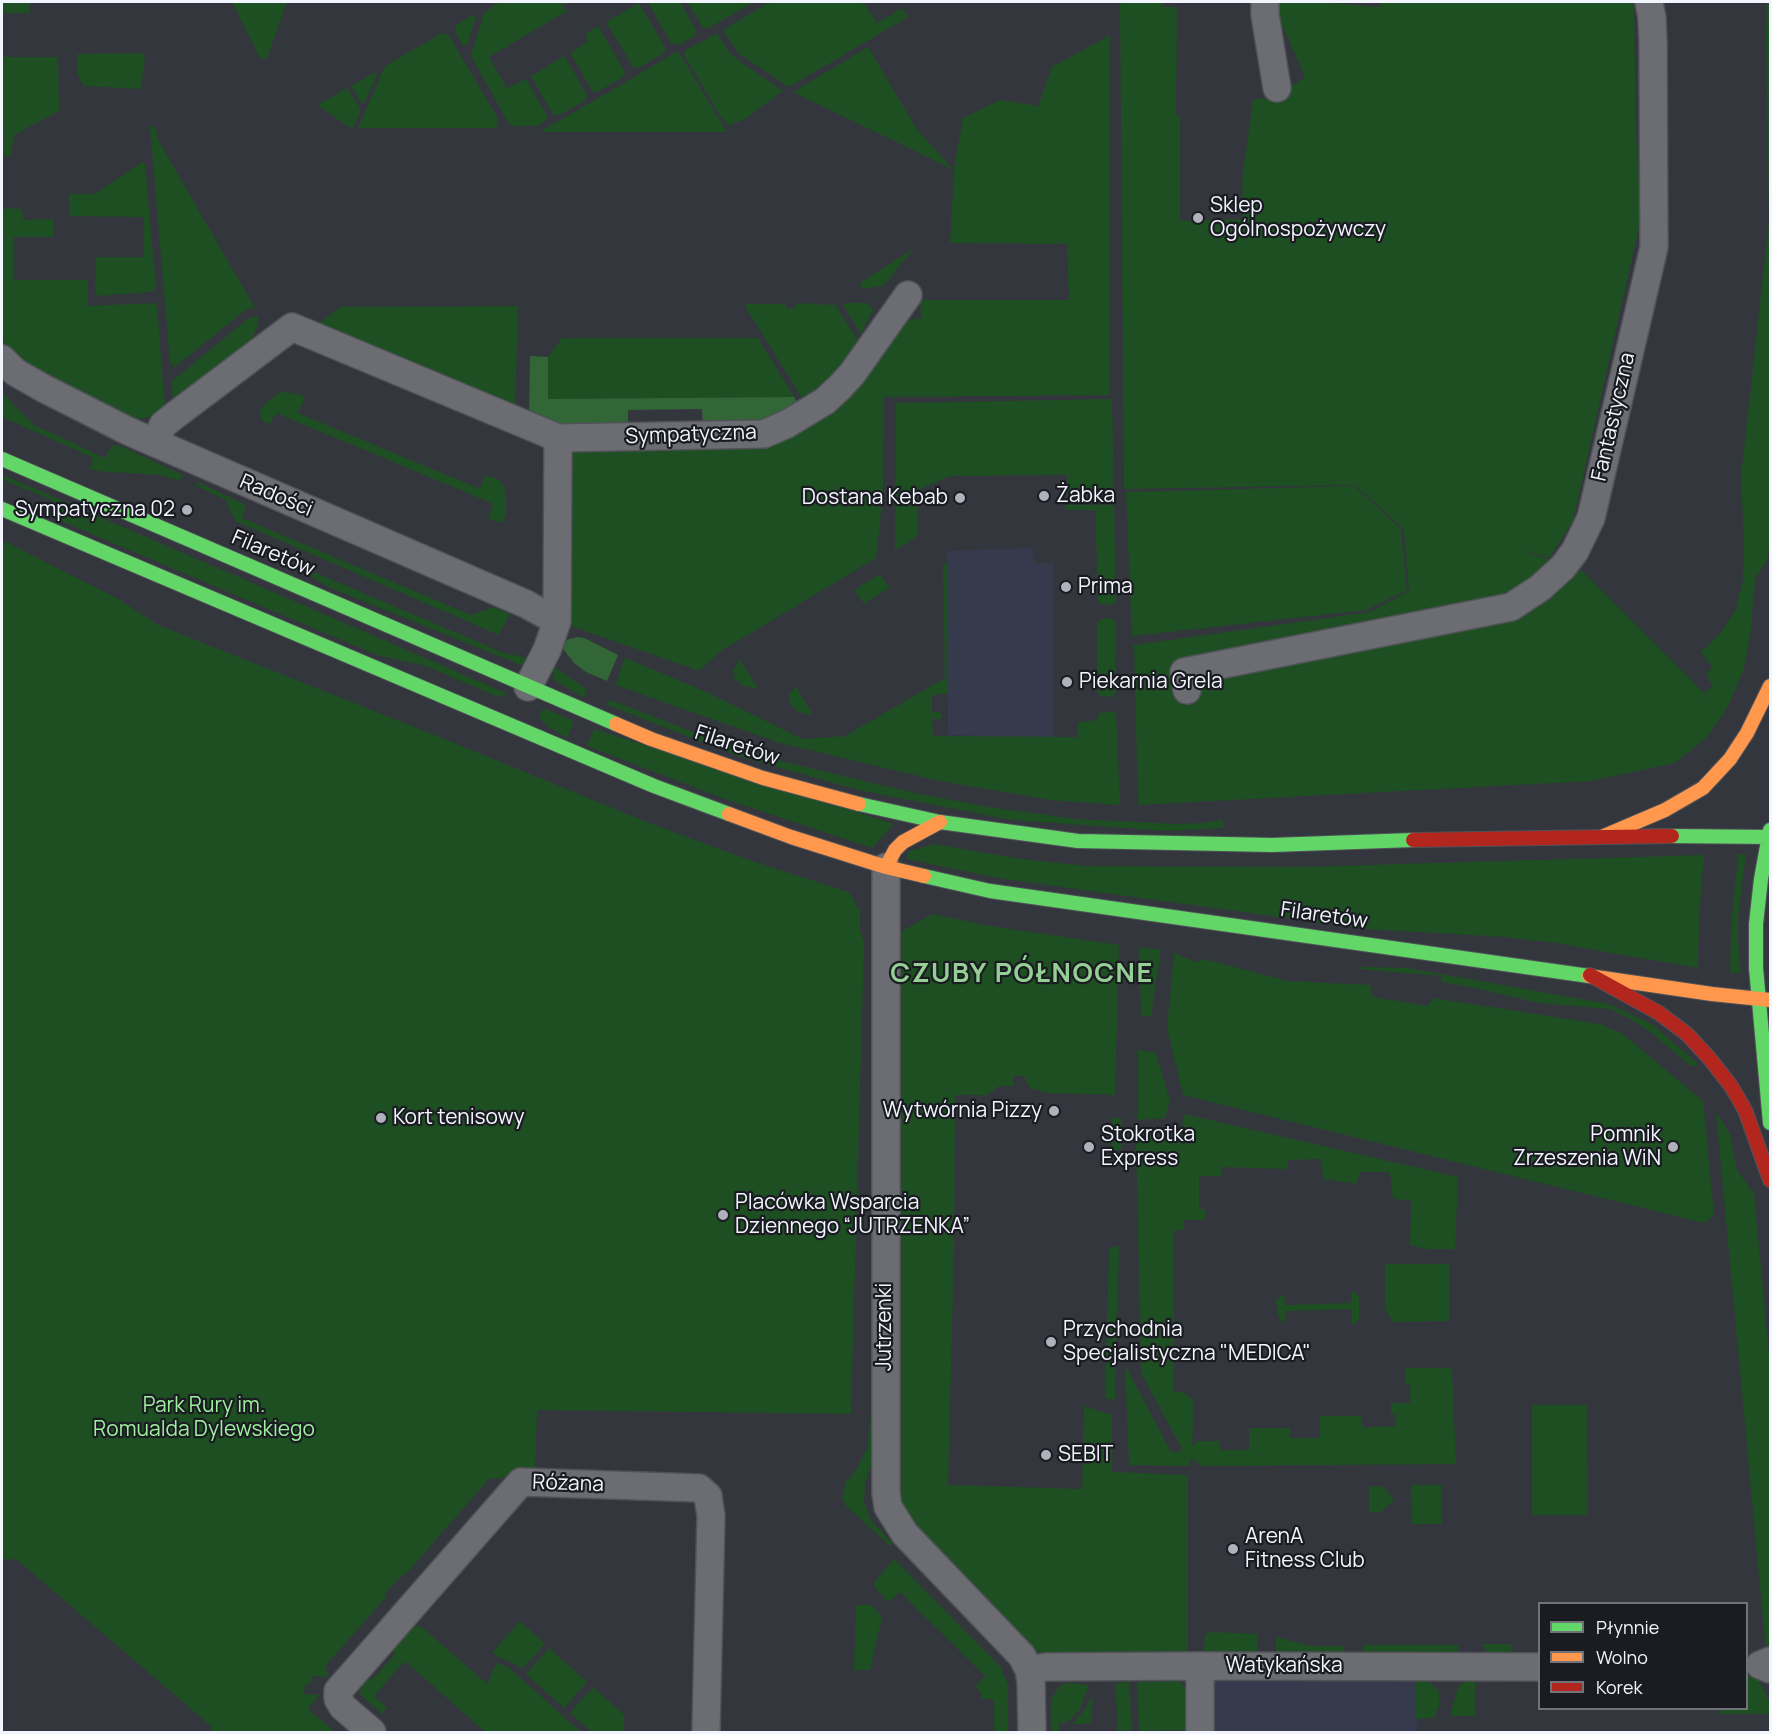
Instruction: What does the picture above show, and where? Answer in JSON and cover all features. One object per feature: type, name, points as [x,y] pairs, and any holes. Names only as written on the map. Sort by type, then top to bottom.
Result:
[{"type":"main road","name":"Filaretów","points":[[2,459],[526,692],[763,778],[940,822],[1078,841],[1192,844],[1770,835]]},
{"type":"main road","name":"Filaretów","points":[[2,509],[511,721],[695,802],[790,837],[886,867],[990,891],[1712,994],[1764,999]]},
{"type":"main road","points":[[1604,836],[1665,810],[1703,788],[1730,759],[1747,734],[1770,686]]},
{"type":"main road","points":[[886,867],[895,850],[903,842],[940,822]]},
{"type":"main road","points":[[1770,835],[1761,879],[1756,924],[1764,999],[1770,1123]]},
{"type":"main road","points":[[1590,975],[1659,1013],[1687,1034],[1710,1059],[1731,1086],[1745,1110],[1770,1180]]},
{"type":"street","points":[[1265,2],[1277,88]]},
{"type":"street","name":"Fantastyczna","points":[[1187,690],[1184,672],[1321,657],[1510,607],[1540,588],[1563,567],[1575,551],[1591,518],[1654,247],[1653,42],[1649,2]]},
{"type":"street","name":"Sympatyczna","points":[[154,443],[163,425],[292,327],[558,438],[764,434],[787,424],[825,401],[839,388],[852,374],[908,295]]},
{"type":"street","name":"Radości","points":[[2,359],[15,372],[58,396],[154,443],[526,603],[557,621]]},
{"type":"street","points":[[526,692],[547,650],[557,621],[558,438]]},
{"type":"street","name":"Jutrzenki","points":[[886,867],[886,1493],[888,1507],[905,1534],[1022,1656],[1029,1670]]},
{"type":"street","name":"Różana","points":[[372,1732],[343,1707],[338,1699],[338,1691],[521,1482],[699,1488],[708,1496],[711,1516],[706,1732]]},
{"type":"street","points":[[1200,1666],[1200,1732]]},
{"type":"street","name":"Watykańska","points":[[1029,1670],[1046,1667],[1200,1666],[1538,1667]]},
{"type":"street","points":[[1029,1670],[1032,1732]]},
{"type":"shaded area","points":[[1033,548],[1034,563],[1054,563],[1054,737],[948,735],[947,551]]},
{"type":"shaded area","points":[[1212,1673],[1418,1676],[1417,1732],[1212,1732]]},
{"type":"green space","points":[[2,2],[30,2],[30,13],[2,13]]},
{"type":"green space","points":[[232,2],[287,2],[266,60],[259,56]]},
{"type":"green space","points":[[499,2],[569,2],[563,5],[567,11],[489,57],[507,88],[526,79],[548,118],[538,126],[512,126],[508,122],[471,56],[484,13]]},
{"type":"green space","points":[[648,2],[680,2],[696,30],[695,36],[678,45],[671,43]]},
{"type":"green space","points":[[687,2],[754,2],[707,29],[702,26]]},
{"type":"green space","points":[[770,2],[863,2],[877,23],[902,8],[908,17],[789,87],[738,53],[723,30]]},
{"type":"green space","points":[[1120,2],[1164,2],[1164,7],[1177,7],[1176,115],[1180,116],[1180,221],[1186,221],[1243,219],[1242,181],[1253,99],[1275,98],[1305,77],[1277,13],[1265,2],[1323,2],[1379,7],[1380,2],[1634,2],[1636,135],[1641,218],[1573,521],[1549,558],[1515,548],[1582,571],[1712,701],[1705,692],[1713,687],[1706,674],[1712,667],[1701,652],[1721,632],[1735,611],[1743,580],[1741,477],[1769,221],[1766,34],[1767,2],[1770,2],[1770,540],[1767,560],[1755,579],[1751,628],[1744,668],[1733,695],[1724,713],[1705,739],[1675,763],[1591,781],[1138,805],[1134,645],[1370,612],[1409,591],[1404,529],[1355,485],[1124,489]]},
{"type":"green space","points":[[639,3],[666,49],[664,53],[638,68],[633,67],[606,22]]},
{"type":"green space","points":[[473,15],[476,17],[467,45],[463,46],[455,31],[456,25]]},
{"type":"green space","points":[[598,26],[625,72],[623,77],[593,92],[570,53],[589,41],[585,34]]},
{"type":"green space","points":[[442,33],[448,34],[498,119],[498,126],[494,128],[358,128],[385,66]]},
{"type":"green space","points":[[717,33],[728,51],[738,60],[783,91],[745,119],[730,125],[724,122],[684,55],[686,50]]},
{"type":"green space","points":[[1110,35],[1110,395],[884,397],[883,494],[876,558],[721,651],[699,671],[557,621],[558,438],[807,411],[892,320],[921,319],[920,300],[1069,300],[1067,244],[950,243],[954,170],[963,118],[1000,100],[1038,106],[1052,67]]},
{"type":"green space","points":[[868,47],[918,131],[954,170],[793,92]]},
{"type":"green space","points":[[678,51],[727,132],[540,132],[634,77]]},
{"type":"green space","points":[[142,53],[145,56],[141,89],[84,86],[78,76],[77,54]]},
{"type":"green space","points":[[564,56],[587,95],[586,100],[558,116],[553,114],[531,76]]},
{"type":"green space","points":[[2,57],[58,57],[59,111],[14,135],[11,156],[2,156]]},
{"type":"green space","points":[[376,72],[364,104],[362,104],[351,86]]},
{"type":"green space","points":[[347,88],[360,108],[353,128],[318,105]]},
{"type":"green space","points":[[155,126],[158,140],[255,308],[245,310],[175,367],[170,363],[150,127]]},
{"type":"green space","points":[[142,162],[145,164],[156,288],[151,292],[98,296],[95,291],[96,257],[144,257],[144,217],[69,216],[69,194],[95,194]]},
{"type":"green space","points":[[2,208],[22,209],[23,220],[53,219],[54,237],[14,237],[14,280],[88,280],[88,306],[154,303],[157,307],[165,408],[149,417],[132,420],[39,371],[13,353],[2,341]]},
{"type":"green space","points":[[914,248],[883,286],[861,289],[860,283]]},
{"type":"green space","points":[[796,303],[835,305],[859,342],[827,383],[804,401],[745,306],[747,304],[786,304],[786,308],[795,308]]},
{"type":"green space","points":[[867,303],[873,309],[861,334],[843,305]]},
{"type":"green space","points":[[518,306],[515,408],[317,325],[340,307]]},
{"type":"green space","points":[[258,316],[258,325],[251,341],[173,402],[172,381],[249,318]]},
{"type":"green space","points":[[562,338],[758,338],[794,397],[547,399],[548,357]]},
{"type":"green space","points":[[530,356],[548,357],[548,399],[794,397],[799,405],[766,422],[703,427],[702,409],[628,410],[628,428],[574,431],[529,416]]},
{"type":"green space","points":[[281,392],[305,397],[298,413],[480,489],[485,475],[499,480],[506,493],[506,514],[502,523],[488,518],[493,504],[477,497],[276,413],[270,424],[263,422],[260,411],[265,403]]},
{"type":"green space","points":[[2,393],[34,425],[105,458],[111,446],[118,445],[183,475],[180,481],[159,475],[98,471],[89,468],[94,458],[2,417]]},
{"type":"green space","points":[[1112,399],[1114,494],[1067,493],[1067,475],[950,476],[918,490],[918,536],[895,550],[896,403]]},
{"type":"green space","points":[[3,475],[508,694],[496,696],[426,666],[377,655],[49,516],[53,506],[50,499],[5,481]]},
{"type":"green space","points":[[198,482],[246,505],[242,518],[471,615],[493,607],[510,614],[499,635],[235,521],[226,500],[196,486]]},
{"type":"green space","points":[[1354,486],[1401,529],[1407,590],[1367,610],[1132,636],[1126,492]]},
{"type":"green space","points":[[1065,505],[1114,505],[1116,602],[1112,605],[1101,604],[1097,601],[1096,510],[1065,510]]},
{"type":"green space","name":"Park Rury im. Romualda Dylewskiego","points":[[2,540],[120,600],[158,625],[649,823],[752,861],[848,892],[860,909],[860,930],[864,943],[851,1414],[537,1410],[535,1470],[515,1469],[503,1478],[489,1479],[405,1575],[403,1574],[385,1593],[387,1596],[326,1665],[328,1677],[311,1676],[311,1684],[305,1684],[304,1694],[319,1695],[308,1709],[335,1732],[211,1732],[211,1726],[16,1559],[2,1560]]},
{"type":"green space","points":[[943,563],[947,563],[948,694],[932,695],[932,712],[940,712],[942,716],[940,719],[932,719],[933,736],[1077,737],[1078,722],[1098,720],[1098,715],[1103,711],[1116,713],[1120,805],[1050,800],[935,780],[780,743],[615,685],[625,658],[709,693],[802,739],[845,736],[945,678]]},
{"type":"green space","points":[[295,564],[504,653],[529,658],[521,665],[328,587],[295,567]]},
{"type":"green space","points":[[880,574],[889,588],[864,604],[854,590]]},
{"type":"green space","points":[[1110,618],[1116,622],[1115,693],[1112,697],[1101,696],[1097,693],[1097,623],[1101,619]]},
{"type":"green space","points":[[578,637],[618,655],[607,681],[586,672],[574,663],[560,645],[569,639]]},
{"type":"green space","points":[[740,659],[757,689],[743,686],[734,678],[733,670]]},
{"type":"green space","points":[[553,666],[587,689],[584,698],[554,680]]},
{"type":"green space","points":[[796,687],[813,715],[798,712],[790,704],[789,694]]},
{"type":"green space","points":[[611,700],[711,739],[785,762],[919,794],[995,808],[1076,819],[1176,824],[1222,820],[1224,828],[1167,831],[1011,820],[859,790],[738,756],[605,704]]},
{"type":"green space","points":[[545,709],[574,721],[567,738],[546,725],[539,717]]},
{"type":"green space","points":[[594,729],[894,824],[872,848],[725,799],[587,746]]},
{"type":"green space","points":[[934,844],[1021,859],[1087,866],[1300,867],[1704,855],[1699,915],[1698,968],[1555,943],[1505,937],[1365,929],[997,878],[907,859],[907,852]]},
{"type":"green space","points":[[1738,854],[1746,854],[1738,917],[1741,974],[1730,972]]},
{"type":"green space","points":[[932,914],[990,926],[1119,945],[1115,1095],[1048,1093],[1030,1088],[1024,1076],[1014,1076],[1013,1086],[999,1086],[987,1095],[955,1095],[948,1485],[1082,1489],[1084,1406],[1112,1415],[1112,1472],[1188,1475],[1188,1657],[1040,1653],[1031,1649],[905,1516],[898,1498],[897,934]]},
{"type":"green space","points":[[1139,947],[1161,950],[1151,1016],[1141,1016]]},
{"type":"green space","points":[[1174,953],[1196,962],[1204,959],[1288,981],[1370,985],[1373,997],[1428,1006],[1433,998],[1600,1024],[1623,1034],[1703,1101],[1714,1215],[1704,1223],[1183,1095],[1167,1028]]},
{"type":"green space","points":[[1360,967],[1407,968],[1609,1004],[1653,1025],[1698,1064],[1691,1066],[1649,1031],[1609,1009],[1539,1003],[1442,982],[1441,976],[1360,969]]},
{"type":"green space","points":[[1138,1050],[1156,1053],[1170,1101],[1165,1118],[1138,1120]]},
{"type":"green space","points":[[1716,1112],[1730,1134],[1737,1170],[1754,1194],[1770,1365],[1770,1650],[1766,1652]]},
{"type":"green space","points":[[1184,1114],[1458,1177],[1455,1249],[1427,1249],[1410,1245],[1411,1200],[1393,1199],[1390,1172],[1360,1172],[1356,1184],[1323,1179],[1321,1159],[1288,1160],[1287,1169],[1221,1167],[1221,1176],[1199,1176],[1199,1209],[1205,1209],[1205,1220],[1184,1220],[1184,1230],[1174,1230],[1174,1392],[1183,1392],[1194,1400],[1192,1446],[1198,1441],[1219,1441],[1220,1450],[1249,1450],[1249,1428],[1290,1428],[1290,1438],[1320,1438],[1320,1416],[1361,1416],[1362,1427],[1395,1426],[1396,1415],[1391,1414],[1391,1403],[1410,1403],[1410,1384],[1406,1384],[1406,1368],[1450,1368],[1452,1371],[1456,1464],[1203,1466],[1191,1458],[1189,1466],[1129,1465],[1125,1365],[1171,1452],[1183,1451],[1141,1373],[1136,1137],[1181,1134]]},
{"type":"green space","points":[[1112,1118],[1122,1118],[1122,1150],[1112,1150]]},
{"type":"green space","points":[[1109,1247],[1119,1247],[1115,1399],[1105,1399]]},
{"type":"green space","points":[[1385,1264],[1449,1264],[1449,1321],[1393,1322],[1385,1309]]},
{"type":"green space","points":[[1352,1291],[1359,1296],[1359,1320],[1352,1325],[1352,1309],[1285,1311],[1285,1323],[1278,1317],[1276,1300],[1284,1294],[1285,1305],[1351,1303]]},
{"type":"green space","points":[[1532,1405],[1587,1405],[1588,1515],[1532,1515]]},
{"type":"green space","points":[[871,1408],[876,1408],[875,1455],[865,1483],[864,1502],[870,1519],[892,1543],[890,1546],[846,1506],[842,1498],[846,1482],[855,1471],[868,1446]]},
{"type":"green space","points":[[1411,1485],[1441,1485],[1442,1524],[1412,1524]]},
{"type":"green space","points":[[1382,1486],[1394,1500],[1381,1512],[1369,1512],[1369,1487]]},
{"type":"green space","points":[[894,1559],[1000,1666],[1008,1685],[1008,1732],[994,1732],[994,1699],[982,1699],[976,1686],[985,1676],[900,1592],[889,1602],[875,1588],[875,1581]]},
{"type":"green space","points":[[856,1605],[872,1605],[882,1617],[870,1670],[854,1670]]},
{"type":"green space","points":[[520,1621],[545,1644],[522,1669],[492,1653]]},
{"type":"green space","points":[[415,1625],[423,1628],[487,1684],[496,1663],[508,1667],[581,1732],[485,1732],[405,1661],[374,1696],[387,1708],[382,1714],[360,1694],[361,1684],[368,1677],[372,1680],[395,1654],[391,1650]]},
{"type":"green space","points":[[1209,1632],[1257,1634],[1257,1656],[1206,1655],[1205,1635]]},
{"type":"green space","points":[[1276,1637],[1312,1646],[1344,1646],[1344,1657],[1276,1654]]},
{"type":"green space","points":[[1481,1644],[1511,1644],[1511,1658],[1490,1655]]},
{"type":"green space","points":[[1363,1645],[1458,1645],[1457,1655],[1362,1659]]},
{"type":"green space","points":[[549,1648],[587,1682],[564,1708],[526,1674]]},
{"type":"green space","points":[[1756,1675],[1770,1703],[1770,1714],[1719,1714],[1719,1710],[1748,1710],[1748,1676]]},
{"type":"green space","points":[[1475,1677],[1475,1716],[1450,1716],[1458,1687],[1466,1680]]},
{"type":"green space","points":[[1415,1678],[1426,1679],[1438,1690],[1440,1703],[1434,1718],[1415,1719]]},
{"type":"green space","points":[[1179,1681],[1186,1688],[1187,1730],[1139,1731],[1137,1682]]},
{"type":"green space","points":[[1129,1682],[1132,1730],[1118,1731],[1115,1683]]},
{"type":"green space","points":[[1066,1683],[1089,1685],[1079,1711],[1066,1723],[1059,1723],[1059,1732],[1051,1732],[1051,1700],[1058,1688]]},
{"type":"green space","points":[[593,1687],[624,1715],[624,1732],[592,1732],[570,1713]]},
{"type":"green space","points":[[1093,1696],[1091,1723],[1072,1724],[1082,1713]]},
{"type":"traffic: fast","points":[[2,459],[616,724]]},
{"type":"traffic: fast","points":[[2,509],[654,786],[729,814]]},
{"type":"traffic: fast","points":[[859,804],[940,822],[1078,841],[1272,845],[1413,840]]},
{"type":"traffic: fast","points":[[1770,830],[1756,924],[1756,968],[1770,1123]]},
{"type":"traffic: fast","points":[[1672,836],[1770,837]]},
{"type":"traffic: fast","points":[[924,876],[990,891],[1589,976]]},
{"type":"traffic: slow","points":[[1604,836],[1665,810],[1703,788],[1730,759],[1747,733],[1770,686]]},
{"type":"traffic: slow","points":[[616,724],[651,739],[763,778],[859,804]]},
{"type":"traffic: slow","points":[[729,814],[791,837],[886,867],[924,876]]},
{"type":"traffic: slow","points":[[886,867],[895,850],[903,842],[940,822]]},
{"type":"traffic: slow","points":[[1589,976],[1770,1000]]},
{"type":"traffic: jam","points":[[1413,840],[1672,836]]},
{"type":"traffic: jam","points":[[1590,975],[1659,1013],[1687,1034],[1710,1059],[1731,1086],[1745,1110],[1770,1180]]},
{"type":"place","name":"Sklep Ogólnospożywczy","points":[[1198,218]]},
{"type":"place","name":"Żabka","points":[[1044,496]]},
{"type":"place","name":"Dostana Kebab","points":[[960,498]]},
{"type":"place","name":"Sympatyczna 02","points":[[187,510]]},
{"type":"place","name":"Prima","points":[[1066,587]]},
{"type":"place","name":"Piekarnia Grela","points":[[1067,682]]},
{"type":"place","name":"Wytwórnia Pizzy","points":[[1054,1111]]},
{"type":"place","name":"Kort tenisowy","points":[[381,1118]]},
{"type":"place","name":"Stokrotka Express","points":[[1089,1147]]},
{"type":"place","name":"Pomnik Zrzeszenia WiN","points":[[1673,1147]]},
{"type":"place","name":"Placówka Wsparcia Dziennego “JUTRZENKA”","points":[[723,1215]]},
{"type":"place","name":"Przychodnia Specjalistyczna \"MEDICA\"","points":[[1051,1342]]},
{"type":"place","name":"SEBIT","points":[[1046,1455]]},
{"type":"place","name":"ArenA Fitness Club","points":[[1233,1549]]},
{"type":"district","name":"CZUBY PÓŁNOCNE","points":[[1022,974]]}]
